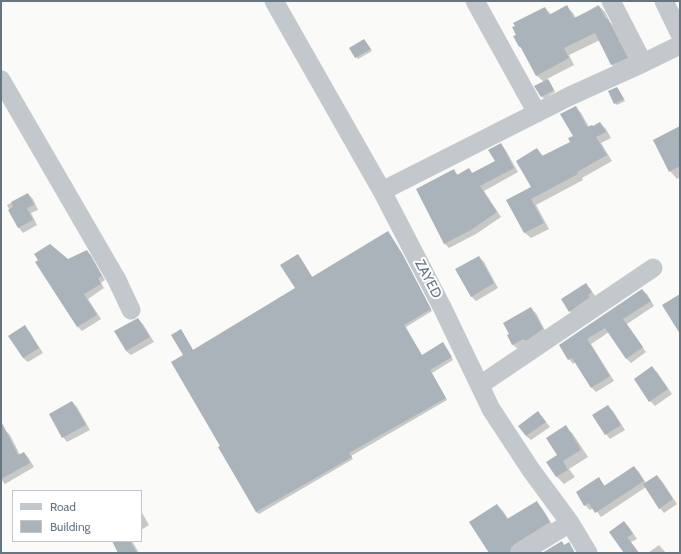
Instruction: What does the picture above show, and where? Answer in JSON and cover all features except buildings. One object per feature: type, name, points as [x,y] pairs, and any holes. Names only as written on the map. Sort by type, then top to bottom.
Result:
[{"type":"street","name":"ZAYED","points":[[274,1],[382,191],[442,307],[491,409],[527,464],[570,523],[588,553]]},
{"type":"street","points":[[475,1],[537,113]]},
{"type":"street","points":[[611,1],[643,63]]},
{"type":"street","points":[[664,1],[680,34]]},
{"type":"street","points":[[382,191],[570,96],[680,45]]},
{"type":"street","points":[[1,80],[117,280],[131,310]]},
{"type":"street","points":[[480,385],[653,268]]},
{"type":"street","points":[[521,553],[570,523]]}]
